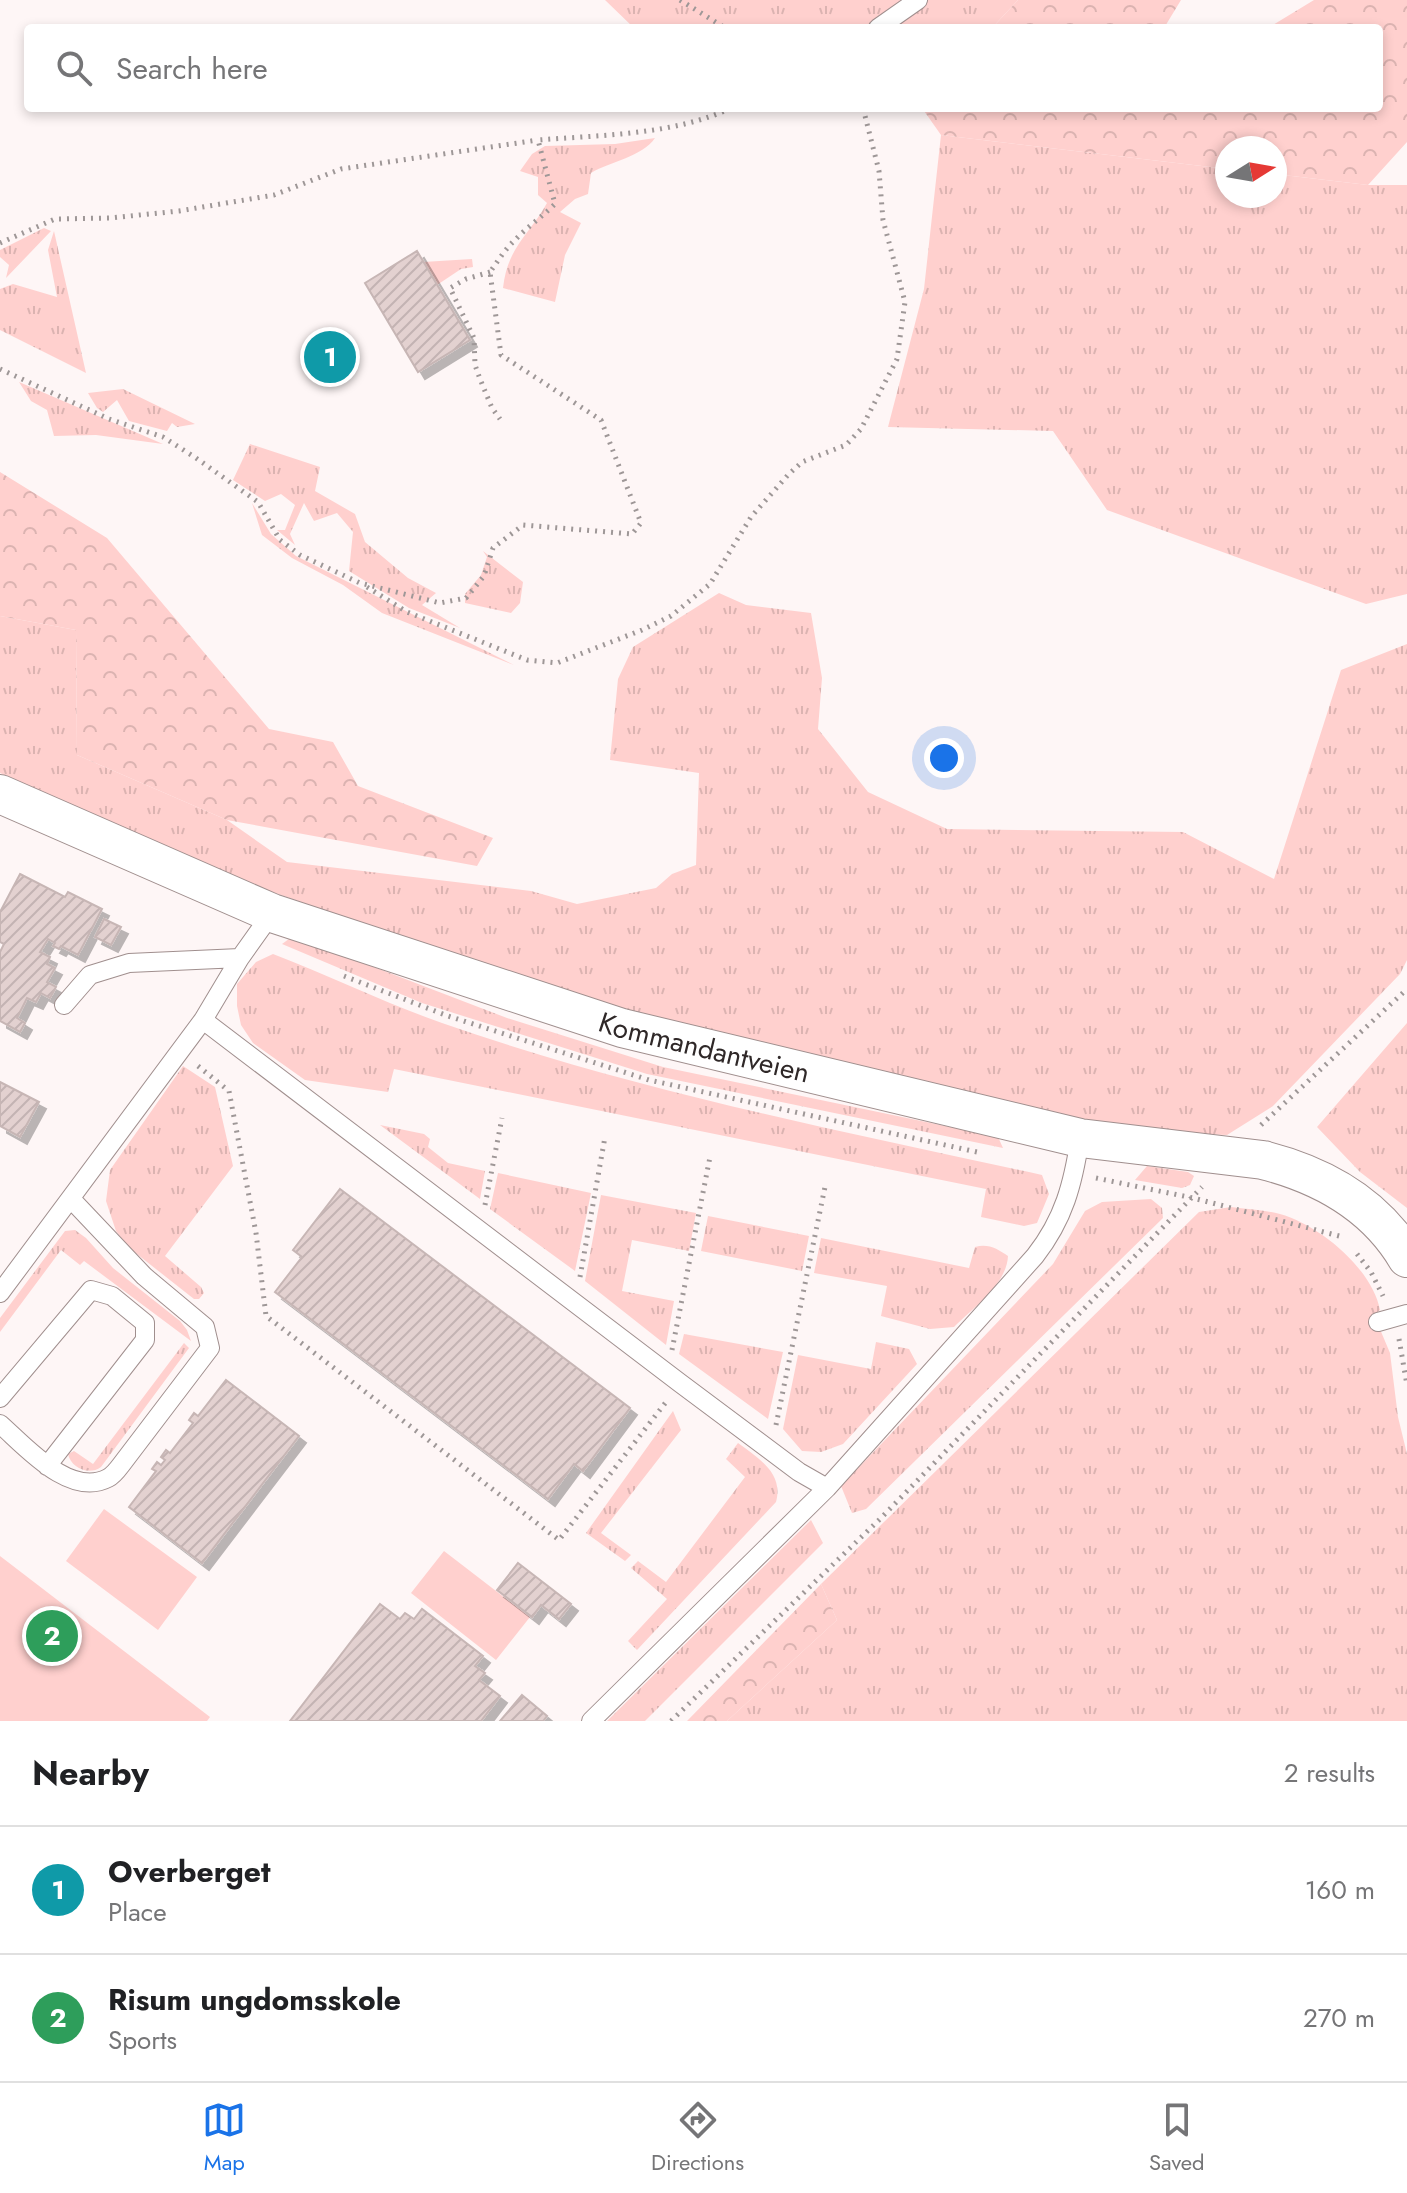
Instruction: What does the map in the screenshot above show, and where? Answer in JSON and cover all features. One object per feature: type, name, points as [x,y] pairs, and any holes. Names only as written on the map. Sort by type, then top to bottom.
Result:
[{"type":"street","name":"Kommandantveien","points":[[0,794],[272,913],[622,1028],[1080,1138],[1282,1165],[1344,1193],[1367,1208],[1407,1258]]},
{"type":"lane","points":[[884,24],[918,0]]},
{"type":"lane","points":[[0,1293],[203,1020],[240,958],[272,913]]},
{"type":"lane","points":[[64,1005],[90,975],[129,963],[240,958]]},
{"type":"lane","points":[[203,1020],[799,1472],[827,1488]]},
{"type":"lane","points":[[591,1721],[827,1488],[1054,1232],[1075,1174],[1080,1138]]},
{"type":"lane","points":[[0,1424],[47,1466],[80,1484],[108,1478],[210,1348],[205,1327],[144,1276],[72,1200]]},
{"type":"lane","points":[[0,1398],[91,1290],[112,1296],[145,1323],[145,1340],[47,1466]]},
{"type":"lane","points":[[1378,1322],[1407,1314]]},
{"type":"path","points":[[680,0],[719,24]]},
{"type":"path","points":[[0,243],[55,219],[110,218],[179,211],[274,195],[341,169],[538,140],[639,132],[723,112]]},
{"type":"path","points":[[0,369],[109,419],[163,437],[258,502],[280,540],[300,555],[360,583],[407,612],[527,660],[557,663],[671,616],[710,584],[751,517],[788,475],[802,462],[846,445],[861,429],[897,359],[905,302],[883,220],[879,171],[864,112]]},
{"type":"path","points":[[500,419],[492,408],[475,365],[474,338],[450,288],[466,279],[490,272],[510,245],[555,204],[538,140]]},
{"type":"path","points":[[360,583],[440,603],[466,598],[484,576],[493,548],[523,525],[632,534],[641,523],[601,420],[501,355],[490,272]]},
{"type":"path","points":[[671,1721],[881,1518],[1193,1198],[1228,1156],[1407,989]]},
{"type":"path","points":[[180,1052],[229,1091],[256,1233],[266,1316],[559,1540],[671,1395]]},
{"type":"path","points":[[484,1214],[502,1118]]},
{"type":"path","points":[[579,1285],[605,1137]]},
{"type":"path","points":[[671,1355],[710,1157]]},
{"type":"path","points":[[775,1430],[826,1182]]},
{"type":"green space","points":[[605,0],[1018,0],[996,24],[630,24]]},
{"type":"green space","points":[[1018,0],[1181,0],[1166,24],[996,24]]},
{"type":"green space","points":[[1314,0],[1407,0],[1407,142],[1368,185],[1287,175],[1287,136],[1215,136],[1215,168],[941,135],[925,112],[1383,112],[1383,24],[1275,24]]},
{"type":"green space","points":[[941,135],[1215,168],[1215,208],[1287,208],[1287,175],[1368,185],[1407,185],[1407,594],[1366,604],[1107,510],[1053,431],[888,427],[924,289]]},
{"type":"green space","points":[[655,138],[642,150],[591,173],[588,194],[575,199],[560,212],[581,223],[565,255],[555,302],[503,288],[514,252],[547,203],[538,195],[538,177],[520,171],[532,154],[545,146],[615,144]]},
{"type":"green space","points":[[44,228],[51,231],[6,278],[9,265],[0,257],[0,250]]},
{"type":"green space","points":[[54,231],[86,373],[0,330],[0,289],[13,284],[57,297],[48,250]]},
{"type":"green space","points":[[472,259],[473,267],[461,269],[437,285],[423,262]]},
{"type":"green space","points":[[19,382],[163,444],[96,435],[54,436],[47,410],[31,401]]},
{"type":"green space","points":[[123,389],[195,424],[177,427],[172,423],[167,431],[129,421],[117,400],[103,412],[88,393]]},
{"type":"green space","points":[[250,444],[320,467],[315,491],[355,514],[365,542],[408,578],[436,593],[422,605],[460,628],[409,608],[349,571],[353,532],[337,513],[314,521],[304,503],[290,534],[295,545],[277,530],[285,530],[295,505],[281,494],[265,501],[233,480]]},
{"type":"green space","points":[[0,472],[107,538],[269,729],[333,742],[358,786],[493,838],[477,866],[227,820],[77,755],[76,630],[0,616]]},
{"type":"green space","points":[[252,503],[271,534],[296,556],[514,665],[382,613],[343,585],[292,558],[262,535]]},
{"type":"green space","points":[[483,551],[523,582],[520,603],[511,613],[465,603],[465,594],[481,575],[487,557]]},
{"type":"green space","points":[[719,593],[746,605],[811,613],[822,678],[818,729],[868,792],[947,829],[1183,832],[1274,879],[1341,670],[1407,644],[1407,960],[1400,974],[1273,1106],[1227,1135],[1177,1133],[1086,1121],[735,1044],[523,980],[241,881],[0,773],[0,616],[76,630],[77,755],[227,820],[287,862],[531,891],[577,904],[656,888],[672,874],[696,865],[699,773],[610,760],[618,679],[633,647]]},
{"type":"green space","points":[[293,936],[507,1018],[663,1067],[998,1137],[1003,1148],[647,1074],[422,1003],[282,944]]},
{"type":"green space","points":[[273,954],[421,1015],[516,1047],[740,1108],[1042,1175],[1049,1194],[1037,1223],[1024,1226],[981,1217],[986,1189],[394,1069],[388,1092],[305,1080],[253,1043],[241,1025],[237,984],[256,962]]},
{"type":"green space","points":[[1407,1023],[1407,1208],[1360,1172],[1317,1127]]},
{"type":"green space","points":[[183,1066],[215,1087],[233,1166],[165,1256],[201,1287],[204,1293],[199,1299],[194,1299],[128,1247],[116,1231],[106,1201],[110,1170]]},
{"type":"green space","points":[[380,1125],[424,1134],[430,1139],[428,1147],[448,1163],[485,1171],[480,1199]]},
{"type":"green space","points":[[1147,1166],[1188,1172],[1194,1176],[1190,1185],[1182,1188],[1135,1180]]},
{"type":"green space","points":[[498,1173],[591,1193],[575,1271],[490,1209]]},
{"type":"green space","points":[[601,1195],[696,1213],[689,1251],[632,1240],[622,1291],[674,1301],[666,1345],[585,1281]]},
{"type":"green space","points":[[1151,1199],[1162,1208],[1163,1218],[866,1509],[852,1513],[841,1486],[1053,1264],[1085,1211],[1102,1202]]},
{"type":"green space","points":[[1231,1207],[1280,1214],[1311,1228],[1342,1250],[1375,1294],[1380,1310],[1374,1315],[1390,1353],[1398,1417],[1407,1454],[1407,1721],[727,1721],[837,1620],[821,1584],[1199,1212]]},
{"type":"green space","points":[[708,1216],[809,1236],[802,1271],[701,1251]]},
{"type":"green space","points":[[75,1230],[113,1268],[180,1321],[191,1341],[84,1261],[80,1265],[61,1250],[0,1332],[0,1318],[65,1231]]},
{"type":"green space","points":[[821,1238],[969,1268],[975,1247],[989,1246],[1008,1256],[1002,1276],[979,1304],[954,1327],[930,1329],[881,1316],[887,1286],[814,1273]]},
{"type":"green space","points":[[684,1334],[783,1352],[768,1419],[679,1354]]},
{"type":"green space","points":[[876,1342],[909,1349],[917,1364],[843,1444],[821,1452],[802,1451],[783,1429],[798,1355],[871,1369]]},
{"type":"green space","points":[[184,1343],[189,1348],[101,1467],[86,1471],[77,1467],[68,1454],[74,1451],[93,1464]]},
{"type":"green space","points":[[673,1411],[681,1430],[601,1533],[631,1555],[625,1561],[586,1533]]},
{"type":"green space","points":[[738,1443],[768,1467],[776,1483],[776,1502],[637,1650],[628,1641],[667,1599],[631,1568],[638,1561],[666,1582],[745,1477],[726,1459]]},
{"type":"green space","points":[[104,1509],[197,1577],[158,1630],[66,1561]]},
{"type":"green space","points":[[811,1520],[823,1543],[645,1721],[607,1721]]},
{"type":"green space","points":[[444,1551],[530,1617],[496,1660],[411,1593]]},
{"type":"green space","points":[[0,1556],[210,1717],[207,1721],[0,1721]]},
{"type":"green space","points":[[821,1584],[837,1620],[727,1721],[687,1721]]},
{"type":"building","points":[[417,251],[470,340],[418,372],[365,283]]},
{"type":"building","points":[[20,874],[65,897],[68,892],[102,909],[78,955],[61,946],[59,949],[53,946],[55,943],[48,939],[40,952],[50,957],[47,964],[55,968],[47,982],[56,987],[50,998],[41,993],[36,1002],[27,998],[17,1018],[25,1023],[20,1032],[0,1021],[0,952],[4,944],[0,942],[0,912]]},
{"type":"building","points":[[104,919],[121,927],[111,945],[95,937]]},
{"type":"building","points":[[0,1082],[39,1102],[20,1137],[0,1126]]},
{"type":"building","points":[[340,1189],[630,1408],[583,1471],[574,1464],[548,1499],[275,1292],[302,1257],[293,1250]]},
{"type":"building","points":[[226,1380],[299,1436],[202,1563],[129,1507],[156,1471],[152,1469],[157,1462],[161,1465],[165,1460],[161,1457],[166,1450],[170,1453],[193,1423],[189,1420],[194,1413],[198,1416]]},
{"type":"building","points":[[518,1563],[571,1604],[559,1619],[541,1605],[532,1617],[497,1590]]},
{"type":"building","points":[[380,1604],[400,1619],[405,1613],[414,1619],[422,1609],[483,1656],[475,1666],[485,1673],[479,1680],[500,1696],[481,1721],[290,1721]]},
{"type":"building","points":[[522,1695],[547,1716],[543,1721],[500,1721]]},
{"type":"place","name":"Overberget","points":[[330,357]]},
{"type":"place","name":"Risum ungdomsskole","points":[[52,1636]]}]
